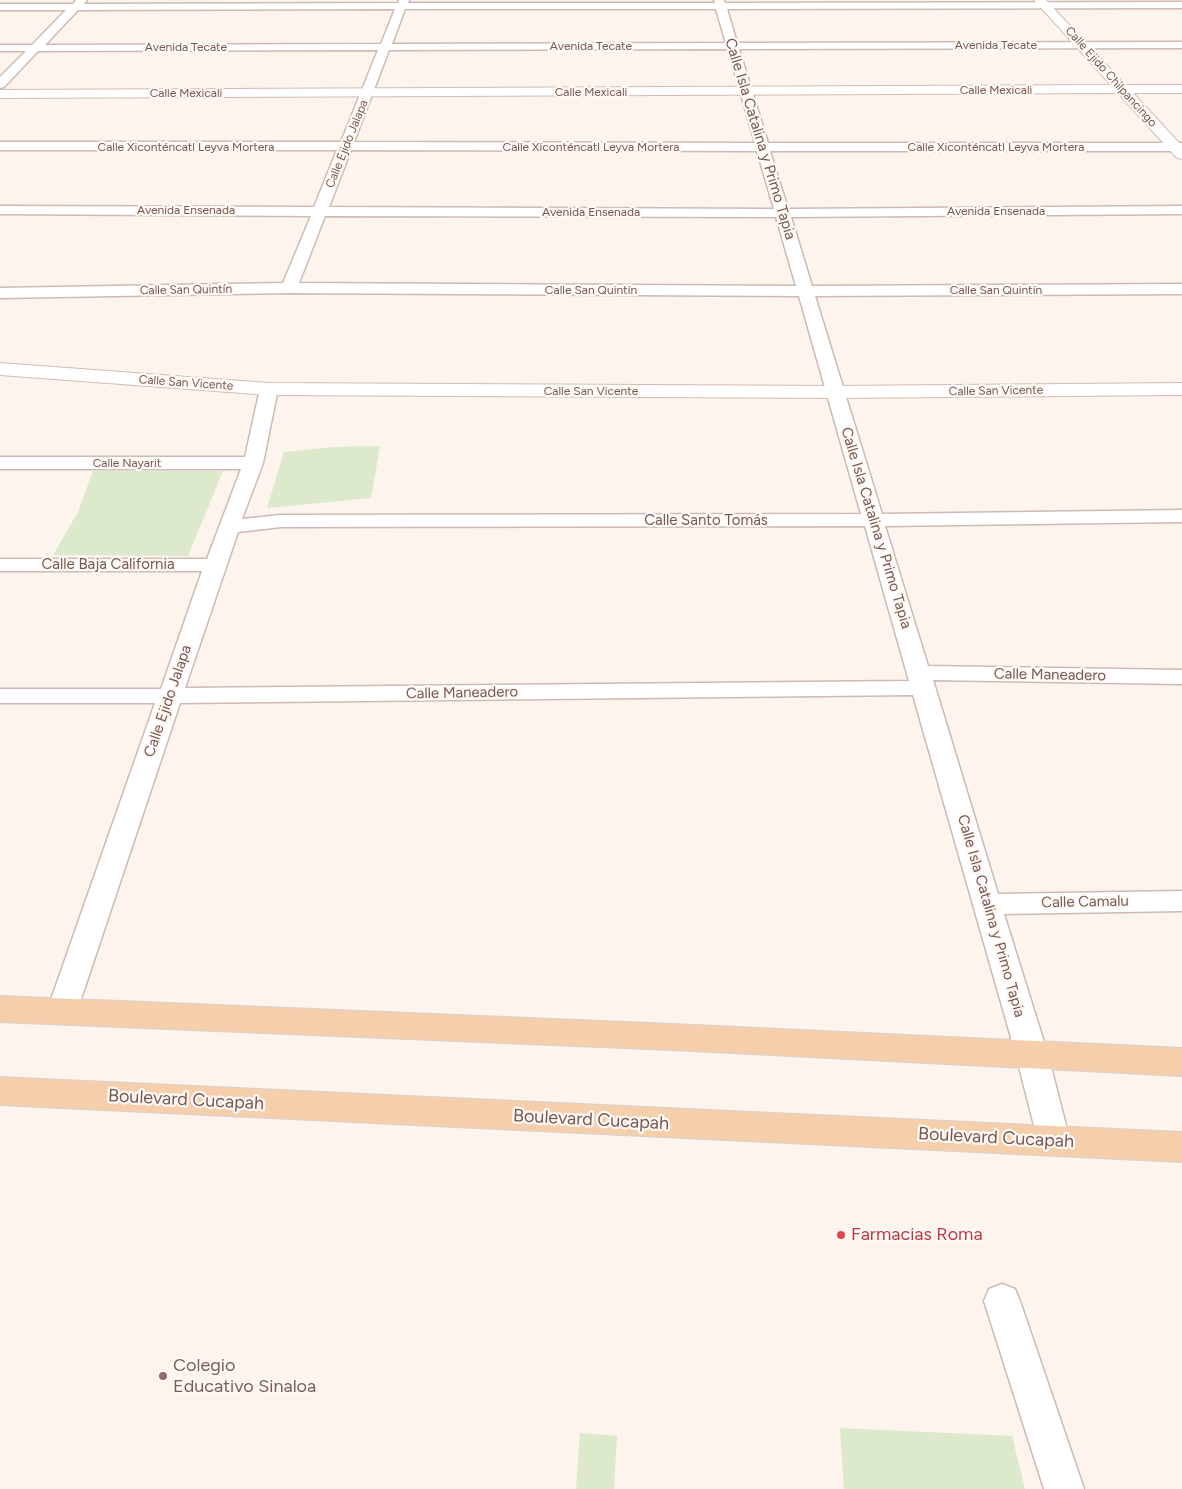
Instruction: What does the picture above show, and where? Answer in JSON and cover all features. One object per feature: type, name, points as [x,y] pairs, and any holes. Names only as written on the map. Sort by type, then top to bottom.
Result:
[{"type":"main road","points":[[0,1009],[663,1036],[1182,1062]]},
{"type":"main road","name":"Boulevard Cucapah","points":[[0,1091],[1182,1147]]},
{"type":"street","points":[[0,7],[80,3],[1042,3],[1182,5]]},
{"type":"street","points":[[0,84],[80,3]]},
{"type":"street","name":"Calle Ejido Jalapa","points":[[290,288],[403,3]]},
{"type":"street","name":"Calle Isla Catalina y Primo Tapia","points":[[720,3],[1032,1055],[1054,1141]]},
{"type":"street","name":"Calle Ejido Chilpancingo","points":[[1042,3],[1180,150]]},
{"type":"street","name":"Avenida Tecate","points":[[0,48],[1182,45]]},
{"type":"street","name":"Calle Mexicali","points":[[0,94],[1182,89]]},
{"type":"street","name":"Calle Xiconténcatl Leyva Mortera","points":[[0,146],[345,148],[763,147],[1180,150]]},
{"type":"street","name":"Avenida Ensenada","points":[[0,210],[782,213],[1182,210]]},
{"type":"street","name":"Calle San Quintín","points":[[0,293],[290,288],[806,291],[1182,289]]},
{"type":"street","name":"Calle San Vicente","points":[[0,369],[268,390],[836,392],[1182,389]]},
{"type":"street","name":"Calle Ejido Jalapa","points":[[62,1012],[215,565],[253,463],[268,390]]},
{"type":"street","name":"Calle Nayarit","points":[[0,463],[253,463]]},
{"type":"street","name":"Calle Santo Tomás","points":[[230,527],[280,521],[874,520],[1182,516]]},
{"type":"street","name":"Calle Baja California","points":[[0,565],[215,565]]},
{"type":"street","name":"Calle Maneadero","points":[[0,696],[170,696],[1182,677]]},
{"type":"street","name":"Calle Camalu","points":[[987,904],[1182,901]]},
{"type":"street","points":[[1002,1301],[1064,1489]]},
{"type":"green space","points":[[380,446],[371,498],[267,508],[284,452],[334,447]]},
{"type":"green space","points":[[93,471],[223,471],[188,556],[53,555],[78,512]]},
{"type":"green space","points":[[840,1428],[1012,1436],[1025,1489],[844,1489]]},
{"type":"green space","points":[[580,1433],[617,1436],[614,1489],[576,1489]]},
{"type":"place","name":"Farmacias Roma","points":[[841,1235]]},
{"type":"place","name":"Colegio Educativo Sinaloa","points":[[163,1376]]}]
